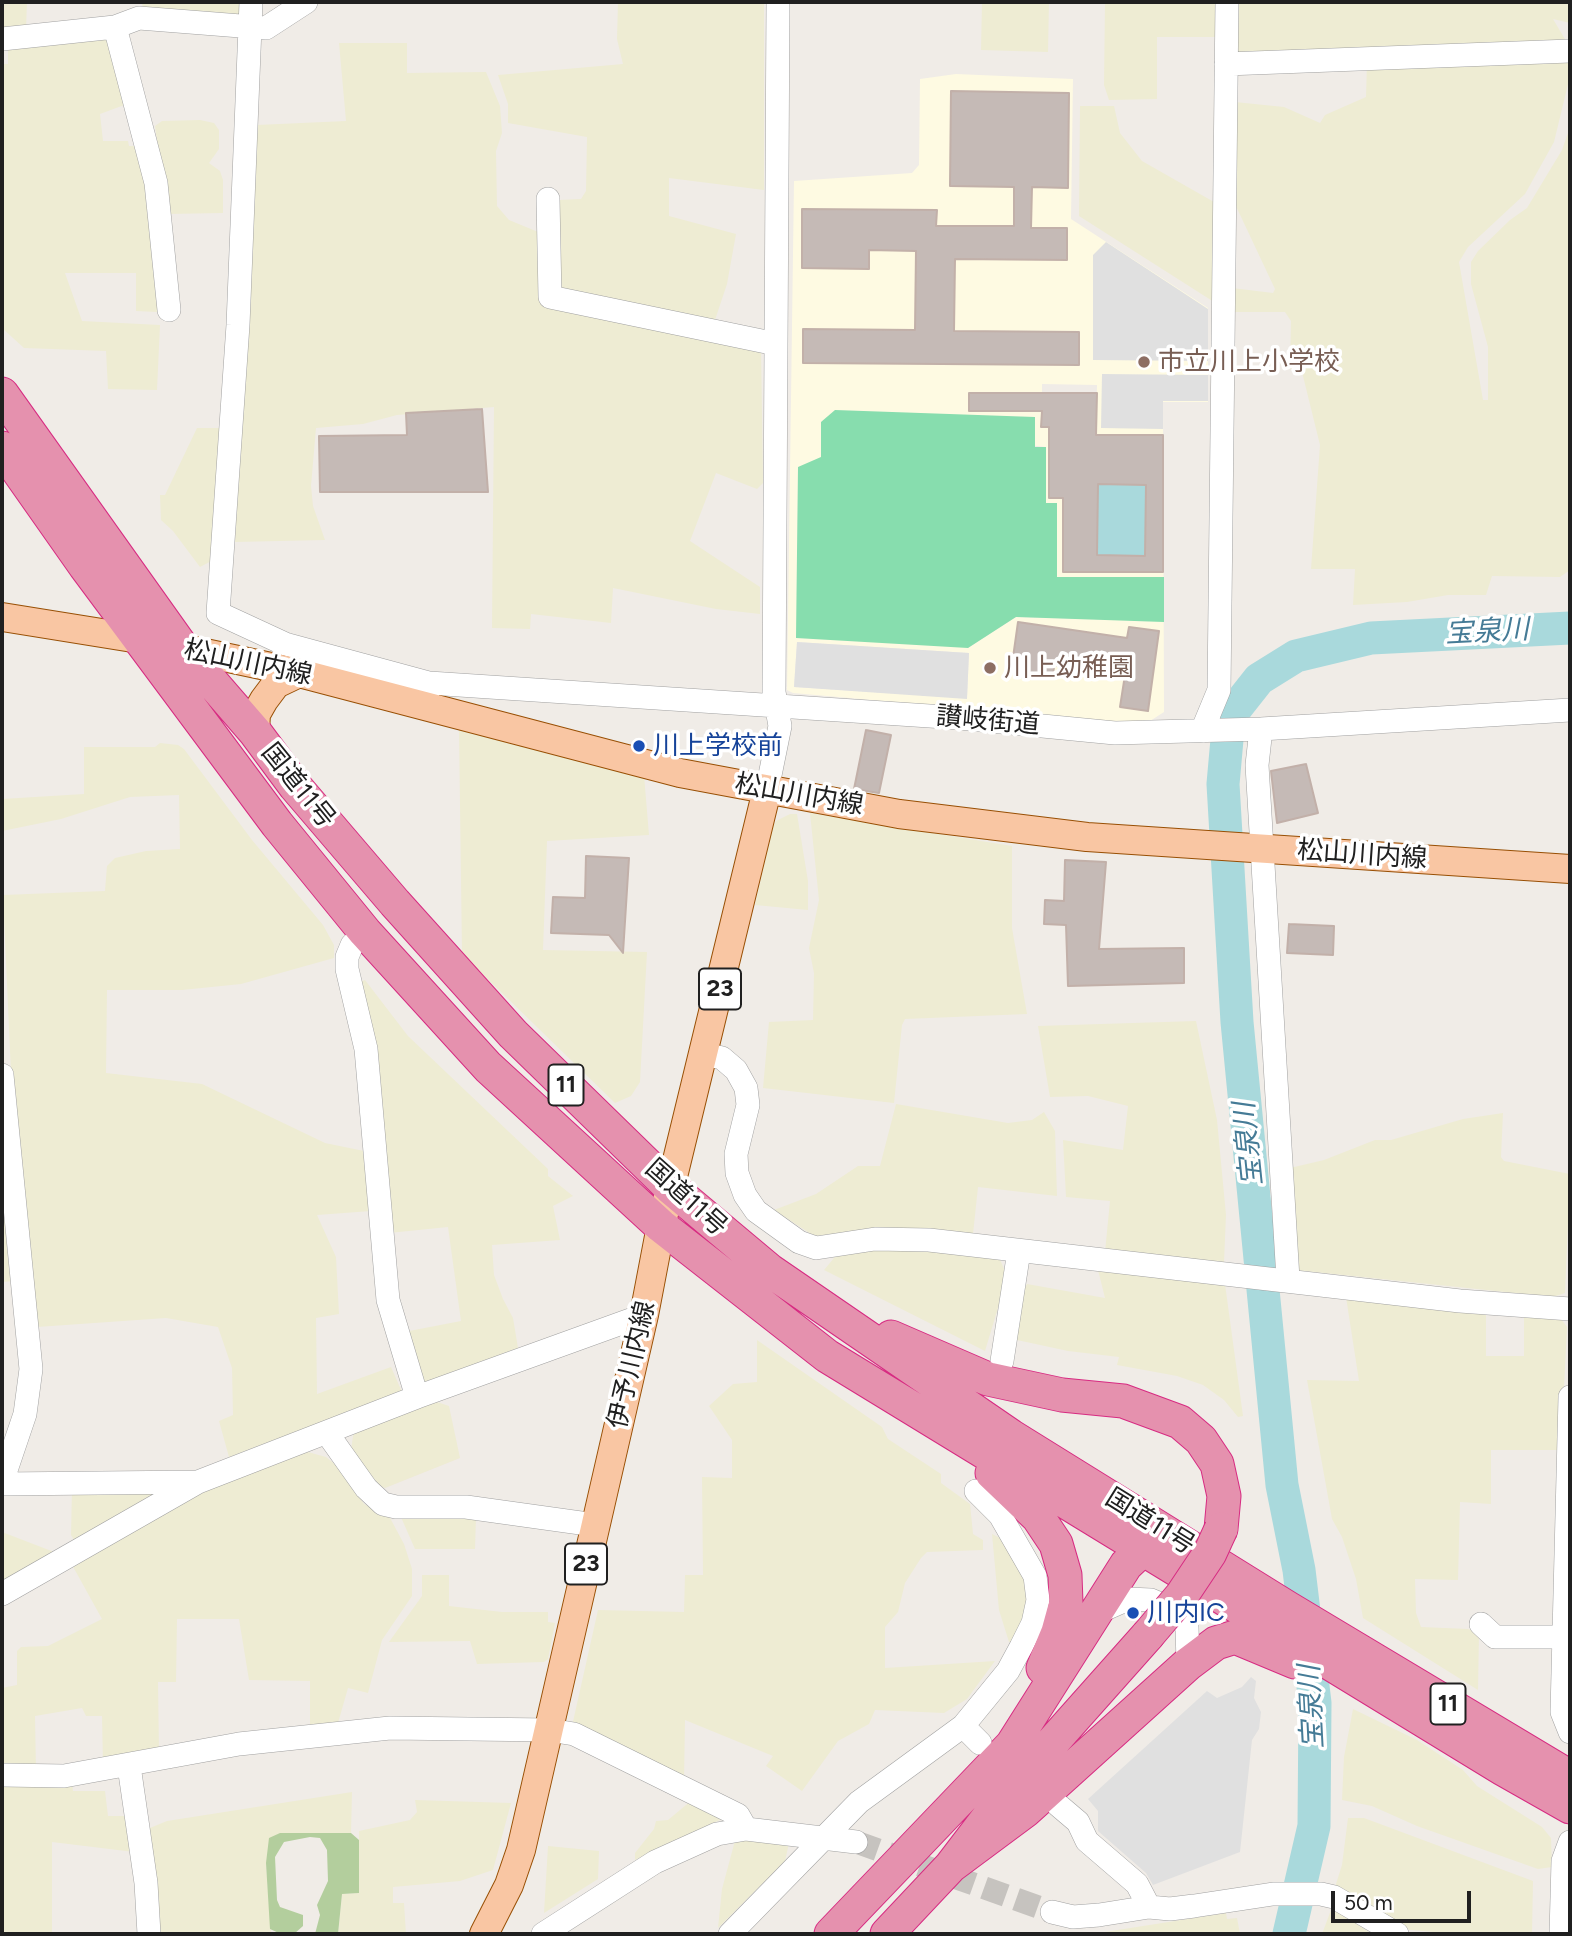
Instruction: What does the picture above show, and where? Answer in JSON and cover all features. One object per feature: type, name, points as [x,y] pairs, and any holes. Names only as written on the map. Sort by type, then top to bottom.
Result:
[{"type":"highway","name":"国道11号","points":[[2,394],[184,650],[255,733],[295,786],[395,903],[513,1034],[670,1187],[769,1270],[846,1324],[1010,1436],[1192,1548],[1292,1637]]},
{"type":"highway","name":"国道11号","points":[[2,447],[139,639],[277,824],[365,932],[488,1067],[661,1226],[827,1356],[1143,1549],[1292,1637],[1326,1631],[1570,1777]]},
{"type":"highway","points":[[846,1324],[883,1333],[988,1379],[1062,1395],[1122,1401],[1180,1422],[1202,1440],[1217,1464],[1224,1496],[1221,1529],[1210,1553],[1182,1595],[1003,1798],[951,1866],[887,1934]]},
{"type":"highway","points":[[827,1356],[847,1382],[946,1441],[999,1478],[1038,1517],[1056,1544],[1065,1575],[1066,1603],[1058,1632],[996,1744]]},
{"type":"highway","points":[[831,1934],[996,1744],[1094,1614],[1126,1565],[1143,1549],[1162,1541],[1192,1548]]},
{"type":"highway","points":[[951,1866],[1025,1811],[1188,1664],[1216,1643],[1235,1637],[1292,1637]]},
{"type":"highway","name":"11","points":[[1292,1637],[1335,1674],[1379,1694],[1570,1807]]},
{"type":"main road","name":"松山川内線","points":[[2,617],[139,639],[299,673],[427,694],[680,773],[1018,831],[1570,869]]},
{"type":"main road","points":[[255,733],[256,714],[264,700],[276,684],[299,673]]},
{"type":"main road","name":"伊予川内線","points":[[484,1934],[509,1885],[521,1850],[644,1315],[670,1187],[767,790]]},
{"type":"street","points":[[249,29],[251,2]]},
{"type":"street","points":[[2,38],[115,27],[139,10],[249,29],[266,28],[306,2]]},
{"type":"street","points":[[767,790],[780,726],[776,706],[778,2]]},
{"type":"street","points":[[1206,731],[1219,683],[1227,2]]},
{"type":"street","points":[[115,27],[156,183],[169,310]]},
{"type":"street","name":"讃岐街道","points":[[249,29],[238,325],[218,613],[285,644],[427,694],[776,706],[960,718],[1115,733],[1258,729],[1570,710]]},
{"type":"street","points":[[1226,64],[1570,51]]},
{"type":"street","points":[[548,198],[550,296],[776,344]]},
{"type":"street","points":[[1258,729],[1258,848],[1285,1279]]},
{"type":"street","points":[[365,932],[352,945],[347,957],[347,969],[366,1049],[388,1300],[417,1396]]},
{"type":"street","points":[[704,1054],[722,1058],[736,1070],[746,1088],[748,1105],[736,1154],[737,1173],[745,1195],[756,1211],[799,1242],[816,1248],[833,1248],[855,1241],[900,1238],[1241,1274],[1461,1301],[1570,1309]]},
{"type":"street","points":[[2,1076],[31,1370],[25,1414],[2,1483],[198,1482]]},
{"type":"street","points":[[1002,1361],[1019,1251]]},
{"type":"street","points":[[2,1594],[198,1482],[417,1396],[644,1315]]},
{"type":"street","points":[[1570,1397],[1564,1637],[1566,1694],[1562,1712],[1570,1732]]},
{"type":"street","points":[[327,1433],[366,1488],[383,1504],[396,1507],[466,1507],[595,1525]]},
{"type":"street","points":[[730,1934],[859,1802],[963,1726],[1008,1671],[1033,1623],[1038,1600],[1035,1576],[1025,1554],[1000,1515],[976,1491]]},
{"type":"street","points":[[1094,1614],[1128,1600],[1151,1600],[1175,1610],[1187,1627],[1188,1664]]},
{"type":"street","points":[[1481,1624],[1495,1637],[1564,1637]]},
{"type":"street","points":[[963,1726],[996,1744]]},
{"type":"street","points":[[2,1775],[64,1776],[239,1744],[390,1728],[549,1730],[574,1734],[738,1815],[746,1829]]},
{"type":"street","points":[[129,1766],[146,1883],[149,1934]]},
{"type":"street","points":[[1058,1805],[1078,1822],[1087,1841],[1136,1884],[1149,1907]]},
{"type":"street","points":[[543,1934],[655,1862],[717,1834],[746,1829],[856,1842]]},
{"type":"street","points":[[1561,1934],[1563,1861],[1570,1842]]},
{"type":"street","points":[[1063,1921],[1149,1907],[1170,1909],[1273,1894],[1321,1894],[1335,1897],[1397,1934]]},
{"type":"shaded area","points":[[2,2],[27,2],[26,29],[2,29]]},
{"type":"shaded area","points":[[142,2],[243,2],[241,15],[143,11]]},
{"type":"shaded area","points":[[618,2],[764,2],[764,190],[669,178],[669,216],[736,234],[727,284],[713,326],[557,295],[558,200],[581,199],[586,191],[587,137],[508,123],[508,104],[498,75],[623,64],[617,39]]},
{"type":"shaded area","points":[[982,2],[1049,2],[1048,52],[981,50]]},
{"type":"shaded area","points":[[1105,2],[1217,2],[1217,37],[1157,37],[1157,99],[1109,100],[1104,85]]},
{"type":"shaded area","points":[[1236,2],[1570,2],[1570,23],[1553,19],[1569,46],[1236,57]]},
{"type":"shaded area","points":[[105,39],[109,41],[127,104],[100,114],[103,141],[128,141],[129,146],[139,146],[149,181],[162,308],[157,312],[136,311],[136,273],[65,273],[82,321],[160,325],[157,390],[108,389],[106,351],[24,348],[2,328],[2,64],[8,64],[8,45]]},
{"type":"shaded area","points":[[339,43],[407,43],[407,73],[486,72],[500,106],[502,133],[496,151],[497,206],[509,220],[543,234],[544,304],[761,347],[763,483],[757,489],[716,473],[690,541],[760,587],[760,614],[716,609],[613,588],[611,623],[531,614],[530,629],[492,628],[494,407],[397,415],[363,424],[316,428],[311,486],[313,506],[325,540],[235,542],[257,125],[346,121]]},
{"type":"shaded area","points":[[1570,57],[1570,76],[1554,142],[1525,194],[1468,247],[1459,262],[1483,400],[1488,400],[1488,347],[1471,284],[1471,262],[1478,251],[1510,220],[1527,208],[1562,150],[1570,127],[1570,570],[1560,577],[1492,576],[1486,595],[1448,595],[1407,602],[1353,605],[1355,569],[1311,569],[1320,445],[1302,372],[1290,369],[1291,321],[1285,312],[1231,312],[1232,288],[1273,293],[1275,289],[1234,202],[1235,102],[1284,107],[1320,123],[1325,115],[1366,97],[1367,63]]},
{"type":"shaded area","name":"市立川上小学校","points":[[956,74],[1073,79],[1071,219],[1208,308],[1208,376],[1208,402],[1163,402],[1164,606],[1163,577],[1057,577],[1057,504],[1046,503],[1046,447],[821,422],[821,457],[968,648],[1016,617],[1164,621],[1164,712],[1150,721],[1132,723],[793,693],[787,690],[794,181],[912,173],[919,165],[920,79]],"holes":[[[951,92],[1069,93],[1068,188],[950,186]],[[803,209],[936,210],[936,226],[1014,226],[1014,211],[1031,211],[1031,228],[1067,228],[1067,260],[955,259],[954,331],[1079,332],[1079,365],[803,363],[804,329],[915,330],[916,251],[869,250],[869,269],[802,268]],[[1208,376],[1207,401],[1163,401]],[[1042,384],[1097,385],[1096,427],[1042,427]],[[969,393],[1016,393],[1016,411],[970,411]],[[1163,435],[1163,571],[1063,572],[1063,498],[1049,498],[1049,443]],[[1018,622],[1127,638],[1129,627],[1159,631],[1147,711],[1120,707],[1125,675],[1054,665],[1052,678],[1011,672]],[[797,642],[969,653],[967,698],[794,687]]]},
{"type":"shaded area","points":[[1080,106],[1114,106],[1120,133],[1142,161],[1214,202],[1214,302],[1079,216]]},
{"type":"shaded area","points":[[200,120],[214,123],[219,130],[219,149],[209,163],[220,171],[223,180],[223,213],[167,214],[155,126],[162,121]]},
{"type":"shaded area","points":[[1106,242],[1208,309],[1208,361],[1093,360],[1093,255]]},
{"type":"shaded area","points":[[1102,374],[1208,375],[1208,401],[1163,401],[1163,429],[1101,428]]},
{"type":"shaded area","points":[[197,428],[224,428],[217,558],[200,567],[173,531],[161,520],[160,495],[165,495]]},
{"type":"shaded area","points":[[797,642],[969,653],[967,699],[794,687]]},
{"type":"shaded area","points":[[459,729],[644,775],[649,835],[547,841],[543,950],[647,952],[640,1082],[631,1096],[615,1103],[462,954]]},
{"type":"shaded area","points":[[160,743],[178,745],[184,749],[252,840],[323,925],[334,945],[334,958],[241,984],[182,990],[107,990],[106,1073],[202,1084],[325,1143],[364,1151],[371,1211],[317,1215],[336,1257],[339,1314],[316,1318],[317,1394],[391,1367],[402,1392],[229,1457],[219,1421],[233,1415],[232,1368],[218,1327],[166,1318],[37,1327],[12,1095],[3,895],[105,891],[107,866],[115,858],[146,851],[180,849],[179,795],[130,797],[61,819],[2,831],[2,799],[84,794],[84,747],[155,747]]},
{"type":"shaded area","points":[[810,813],[1012,846],[1012,928],[1027,1014],[905,1019],[902,1025],[894,1103],[763,1088],[769,1022],[813,1020],[814,973],[809,948],[819,900]]},
{"type":"shaded area","points":[[790,814],[797,814],[808,881],[808,910],[755,905],[773,827],[776,821]]},
{"type":"shaded area","points":[[365,980],[408,1036],[548,1169],[548,1176],[573,1196],[553,1206],[560,1240],[492,1245],[494,1275],[513,1318],[518,1348],[424,1383],[404,1332],[461,1321],[448,1227],[389,1233],[359,982]]},
{"type":"shaded area","points":[[1196,1021],[1217,1120],[1226,1215],[1224,1262],[1105,1252],[1110,1201],[1066,1197],[1063,1140],[1123,1150],[1128,1106],[1088,1096],[1050,1097],[1038,1026]]},
{"type":"shaded area","points":[[896,1104],[1008,1123],[1032,1120],[1044,1112],[1055,1131],[1057,1196],[978,1187],[973,1234],[888,1228],[814,1236],[774,1210],[816,1194],[858,1166],[880,1166]]},
{"type":"shaded area","points":[[1503,1113],[1501,1157],[1504,1161],[1570,1174],[1565,1293],[1553,1297],[1296,1270],[1290,1168],[1324,1160],[1375,1140],[1391,1140],[1463,1119]]},
{"type":"shaded area","points":[[2,1174],[14,1281],[2,1282]]},
{"type":"shaded area","points":[[878,1246],[999,1257],[1004,1269],[1004,1288],[985,1351],[824,1270],[839,1252]]},
{"type":"shaded area","points":[[1098,1270],[1225,1284],[1243,1416],[1238,1417],[1224,1400],[1203,1385],[1177,1376],[1117,1365],[1119,1357],[1068,1351],[1017,1340],[1022,1292],[1027,1284],[1105,1298]]},
{"type":"shaded area","points":[[1346,1297],[1486,1310],[1486,1356],[1524,1356],[1524,1313],[1558,1315],[1567,1327],[1561,1450],[1491,1450],[1491,1504],[1460,1502],[1458,1580],[1415,1579],[1416,1613],[1421,1627],[1468,1629],[1479,1633],[1478,1690],[1363,1618],[1356,1579],[1342,1537],[1332,1519],[1307,1380],[1359,1381]]},
{"type":"shaded area","points":[[757,1340],[882,1427],[888,1439],[941,1474],[941,1483],[970,1504],[973,1534],[983,1540],[983,1550],[927,1552],[921,1558],[905,1583],[898,1612],[885,1627],[885,1668],[995,1661],[967,1699],[944,1713],[875,1710],[869,1724],[838,1741],[802,1791],[766,1766],[773,1756],[685,1720],[684,1782],[572,1726],[598,1610],[684,1612],[685,1575],[703,1575],[702,1477],[732,1478],[732,1440],[709,1406],[733,1384],[757,1382]]},
{"type":"shaded area","points":[[434,1401],[449,1406],[460,1458],[385,1488],[380,1486],[351,1450],[353,1436],[357,1430]]},
{"type":"shaded area","points":[[304,1451],[326,1457],[341,1469],[364,1504],[389,1516],[404,1544],[412,1569],[412,1596],[382,1640],[368,1693],[348,1688],[336,1730],[310,1731],[310,1681],[249,1680],[239,1619],[177,1619],[176,1682],[158,1682],[159,1752],[103,1765],[102,1716],[86,1716],[82,1708],[35,1716],[36,1771],[2,1770],[2,1688],[17,1685],[17,1651],[21,1647],[48,1646],[102,1619],[71,1563],[203,1488]]},
{"type":"shaded area","points":[[165,1488],[74,1540],[71,1535],[72,1489]]},
{"type":"shaded area","points":[[400,1515],[476,1517],[475,1549],[415,1549]]},
{"type":"shaded area","points":[[2,1532],[54,1552],[2,1583]]},
{"type":"shaded area","points":[[992,1534],[1004,1540],[1031,1594],[1017,1641],[1009,1642],[999,1610]]},
{"type":"shaded area","points":[[422,1575],[449,1575],[449,1606],[502,1612],[548,1612],[548,1622],[555,1623],[548,1659],[544,1662],[477,1664],[470,1641],[389,1642],[422,1596]]},
{"type":"shaded area","points":[[1251,1677],[1256,1681],[1254,1698],[1261,1712],[1259,1729],[1252,1740],[1240,1852],[1153,1885],[1146,1873],[1098,1831],[1098,1811],[1088,1799],[1207,1691],[1217,1698],[1242,1687]]},
{"type":"shaded area","points":[[1353,1709],[1417,1740],[1463,1770],[1477,1786],[1542,1827],[1551,1838],[1552,1867],[1538,1869],[1417,1826],[1372,1806],[1342,1800],[1344,1757]]},
{"type":"shaded area","points":[[2,1782],[72,1783],[73,1791],[105,1791],[108,1816],[130,1816],[134,1852],[52,1842],[52,1934],[2,1934]]},
{"type":"shaded area","points":[[352,1792],[351,1833],[281,1833],[266,1863],[271,1934],[155,1934],[145,1830],[167,1821]]},
{"type":"shaded area","points":[[415,1800],[511,1803],[493,1870],[460,1881],[393,1887],[393,1903],[404,1903],[406,1934],[338,1934],[342,1894],[359,1893],[359,1831],[410,1820],[417,1812]]},
{"type":"shaded area","points":[[692,1800],[726,1817],[635,1860],[635,1853],[654,1829],[656,1821],[668,1820]]},
{"type":"shaded area","points":[[1348,1818],[1364,1818],[1533,1881],[1532,1933],[1455,1934],[1401,1929],[1335,1887],[1342,1865]]},
{"type":"shaded area","points":[[736,1837],[747,1841],[789,1843],[785,1861],[718,1928],[722,1889]]},
{"type":"shaded area","points":[[548,1846],[599,1851],[598,1879],[544,1913]]},
{"type":"shaded area","points":[[1331,1910],[1339,1912],[1372,1934],[1322,1934]]},
{"type":"shaded area","points":[[1226,1913],[1227,1919],[1237,1918],[1240,1934],[1092,1934]]},
{"type":"green space","points":[[835,410],[1035,417],[1035,447],[1046,447],[1046,503],[1057,503],[1057,577],[1164,577],[1164,622],[1016,617],[968,648],[796,638],[798,467],[821,457],[821,422]]},
{"type":"green space","points":[[280,1833],[351,1833],[359,1840],[359,1893],[342,1894],[338,1934],[315,1934],[320,1915],[317,1905],[328,1881],[327,1850],[320,1838],[310,1837],[284,1842],[275,1857],[277,1900],[280,1907],[303,1915],[303,1926],[294,1934],[281,1934],[270,1929],[266,1863],[269,1838]]},
{"type":"water","points":[[1098,484],[1146,485],[1145,556],[1097,555]]},
{"type":"building","points":[[951,91],[1069,93],[1068,188],[1032,187],[1031,228],[1067,228],[1067,260],[955,259],[954,331],[1079,332],[1079,365],[803,363],[803,329],[915,330],[916,251],[869,250],[869,269],[802,268],[802,209],[937,210],[936,226],[1014,226],[1014,187],[950,186]]},
{"type":"building","points":[[969,393],[1097,393],[1096,435],[1163,435],[1163,572],[1063,572],[1063,498],[1049,498],[1049,427],[1041,427],[1042,411],[969,411]],"holes":[[[1098,484],[1146,485],[1145,556],[1097,555]]]},
{"type":"building","points":[[482,409],[488,492],[320,492],[319,436],[407,435],[406,413]]},
{"type":"building","points":[[1018,622],[1127,638],[1129,627],[1159,631],[1148,711],[1120,707],[1125,675],[1054,665],[1053,678],[1011,672]]},
{"type":"building","points":[[866,730],[891,735],[879,793],[854,789]]},
{"type":"building","points":[[1306,764],[1318,813],[1277,823],[1271,771]]},
{"type":"building","points":[[586,856],[629,858],[623,953],[609,935],[551,933],[553,897],[585,898]]},
{"type":"building","points":[[1065,860],[1106,862],[1099,949],[1184,948],[1184,983],[1068,986],[1066,925],[1044,924],[1045,900],[1064,901]]},
{"type":"building","points":[[1289,924],[1334,926],[1333,955],[1287,953]]},
{"type":"waterway","name":"宝泉川","points":[[1289,1934],[1314,1826],[1315,1703],[1299,1570],[1282,1485],[1237,1022],[1223,784],[1229,717],[1259,679],[1296,656],[1371,638],[1570,628]]},
{"type":"tunnel","points":[[856,1842],[1052,1912]]},
{"type":"place","name":"市立川上小学校","points":[[1144,362]]},
{"type":"place","name":"川上幼稚園","points":[[990,668]]},
{"type":"place","name":"川上学校前","points":[[639,746]]},
{"type":"place","name":"川内IC","points":[[1133,1613]]}]
